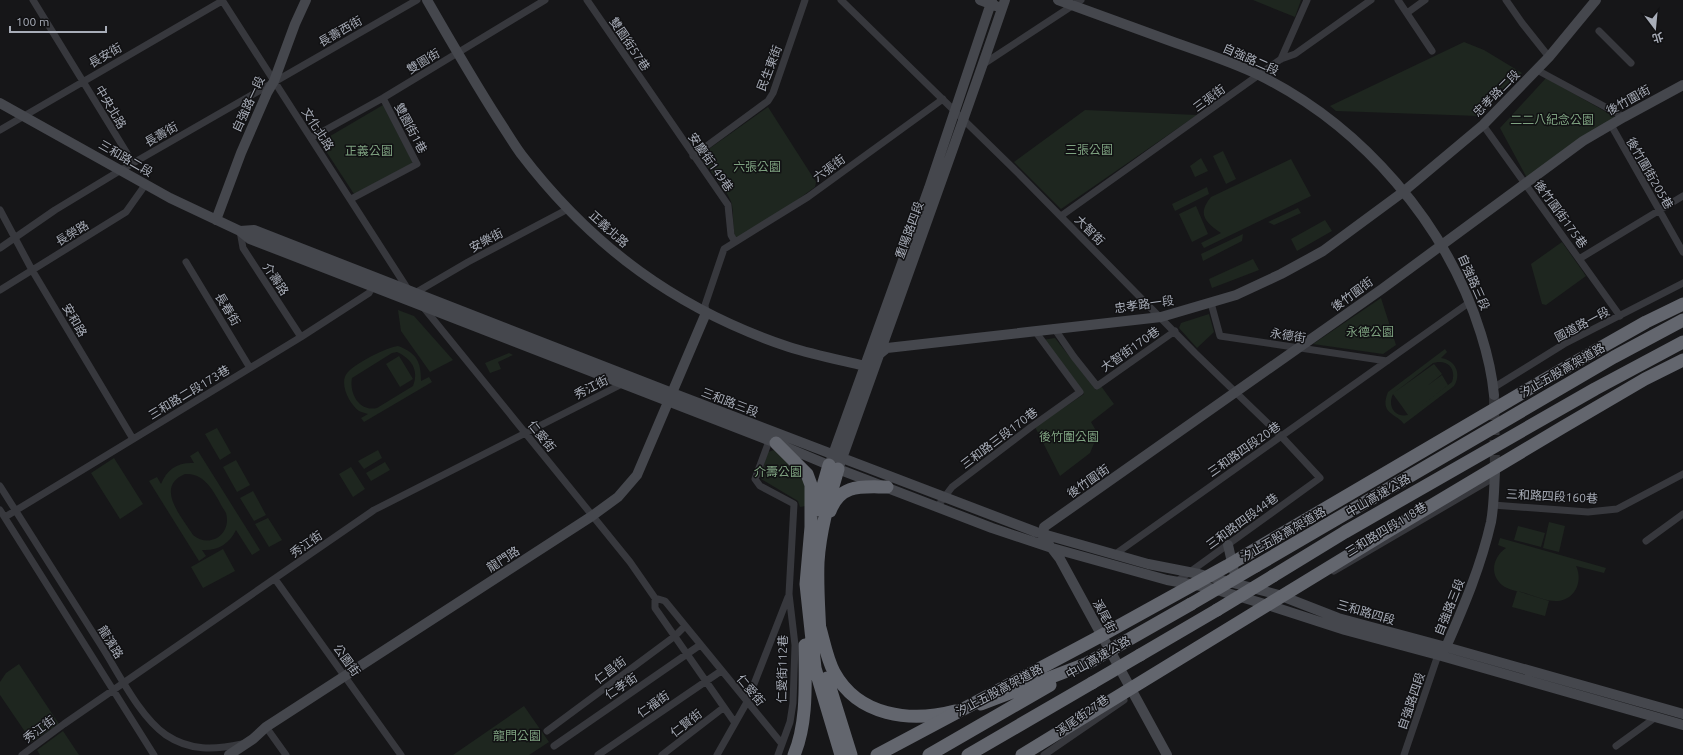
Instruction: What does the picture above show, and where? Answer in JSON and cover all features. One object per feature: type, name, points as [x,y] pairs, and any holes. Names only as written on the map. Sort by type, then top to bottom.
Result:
[{"type":"highway","name":"汐止五股高架道路","points":[[877,755],[1096,639],[1227,566],[1556,373],[1646,322],[1683,304]]},
{"type":"highway","name":"中山高速公路","points":[[929,755],[1607,361],[1683,320]]},
{"type":"highway","name":"中山高速公路","points":[[968,755],[1217,610],[1345,532],[1595,389],[1683,342]]},
{"type":"highway","points":[[1022,755],[1435,503],[1645,379],[1683,360]]},
{"type":"highway","points":[[772,442],[807,474],[811,485],[811,527],[806,584],[804,715],[799,744],[794,755]]},
{"type":"highway","points":[[811,527],[835,462]]},
{"type":"highway","points":[[835,462],[818,564],[820,649],[852,755]]},
{"type":"highway","points":[[820,547],[831,508],[845,490],[857,486],[886,487]]},
{"type":"highway","points":[[806,584],[815,668],[841,755]]},
{"type":"highway","points":[[820,628],[834,671],[841,682],[859,701],[872,708],[889,714],[909,717],[945,714],[979,704],[1088,663]]},
{"type":"street","name":"中央北路","points":[[33,0],[133,163]]},
{"type":"street","name":"長安街","points":[[0,130],[222,0]]},
{"type":"street","name":"文化北路","points":[[222,0],[350,199],[412,292]]},
{"type":"street","name":"自強路一段","points":[[216,220],[241,153],[267,93],[274,81],[295,24],[306,0]]},
{"type":"street","name":"長壽西街","points":[[274,81],[417,0]]},
{"type":"street","name":"正義北路","points":[[427,0],[480,91],[521,154],[568,209],[594,234],[634,268],[666,291],[706,313],[761,337],[790,347],[865,366]]},
{"type":"street","name":"雙園街","points":[[311,138],[383,98],[545,0]]},
{"type":"street","name":"雙園街57巷","points":[[587,0],[655,101]]},
{"type":"street","name":"民生東街","points":[[694,156],[768,101],[773,93],[805,0]]},
{"type":"street","name":"大智街","points":[[841,0],[1061,216],[1281,436],[1320,478]]},
{"type":"street","points":[[980,0],[1003,4]]},
{"type":"street","name":"自強路二段","points":[[1058,0],[1077,3],[1240,66],[1259,75],[1299,98],[1354,140],[1403,192]]},
{"type":"street","points":[[1281,59],[1307,0]]},
{"type":"street","name":"三張街","points":[[1061,216],[1281,59],[1295,54],[1371,0]]},
{"type":"street","points":[[1398,0],[1432,51]]},
{"type":"street","points":[[1406,13],[1425,0]]},
{"type":"street","points":[[1506,0],[1549,57]]},
{"type":"street","name":"忠孝路二段","points":[[1403,192],[1483,125],[1549,57],[1596,0]]},
{"type":"street","name":"重陽路四段","points":[[835,462],[865,366],[955,111],[991,2]]},
{"type":"street","points":[[982,66],[1077,3]]},
{"type":"street","name":"重陽路四段","points":[[835,462],[880,353],[919,239],[964,120],[1003,4]]},
{"type":"street","points":[[1599,31],[1631,63]]},
{"type":"street","points":[[1537,70],[1624,117]]},
{"type":"street","name":"長壽街","points":[[0,248],[55,210],[274,81]]},
{"type":"street","name":"後竹圍街","points":[[1043,533],[1044,527],[1442,245],[1583,141],[1683,85]]},
{"type":"street","name":"雙園街1巷","points":[[350,199],[418,164],[383,98]]},
{"type":"street","name":"六張街","points":[[706,313],[705,305],[724,248],[808,197],[943,99]]},
{"type":"street","name":"安慶街149巷","points":[[655,101],[728,205],[731,235],[735,242]]},
{"type":"street","name":"三和路二段","points":[[0,103],[144,183],[216,220],[240,231],[254,230],[375,283],[423,306]]},
{"type":"street","name":"後竹圍街175巷","points":[[1483,125],[1620,316]]},
{"type":"street","name":"後竹圍街205巷","points":[[1611,125],[1683,252]]},
{"type":"street","name":"長榮路","points":[[0,290],[126,212],[143,188],[144,183]]},
{"type":"street","name":"自強路三段","points":[[1403,192],[1442,245],[1470,302],[1486,351],[1494,392]]},
{"type":"street","name":"忠孝路一段","points":[[865,366],[887,348],[1035,330],[1161,317],[1236,295],[1281,274],[1323,251],[1403,192]]},
{"type":"street","points":[[1579,259],[1683,196]]},
{"type":"street","name":"安樂街","points":[[412,292],[568,209]]},
{"type":"street","name":"安和路","points":[[0,210],[32,270],[133,439]]},
{"type":"street","name":"介壽路","points":[[240,231],[243,248],[301,337]]},
{"type":"street","name":"長春街","points":[[186,262],[250,368]]},
{"type":"street","name":"三和路二段","points":[[375,283],[412,292]]},
{"type":"street","name":"三和路二段173巷","points":[[4,517],[301,337],[370,293],[375,283]]},
{"type":"street","name":"國道路一段","points":[[1494,392],[1564,344],[1683,283]]},
{"type":"street","name":"仁愛街","points":[[412,292],[630,562],[655,598],[655,608],[723,708],[735,723]]},
{"type":"street","name":"三和路三段","points":[[412,292],[670,398],[772,442],[944,498],[1043,533]]},
{"type":"street","name":"三和路四段20巷","points":[[1114,555],[1470,302]]},
{"type":"street","name":"永德街","points":[[1211,303],[1220,336],[1387,362]]},
{"type":"street","name":"三和路三段","points":[[423,306],[622,384],[670,398],[835,462],[886,487],[937,507],[1052,548]]},
{"type":"street","name":"龍門路","points":[[229,755],[253,739],[266,727],[346,677],[592,516],[618,497],[637,475],[706,313]]},
{"type":"street","name":"大智街170巷","points":[[1054,328],[1074,357],[1097,386],[1175,331]]},
{"type":"street","name":"三和路三段170巷","points":[[937,507],[952,487],[1080,392],[1035,330]]},
{"type":"street","name":"秀江街","points":[[22,755],[374,510],[622,384]]},
{"type":"street","points":[[717,755],[747,702],[789,594],[794,504],[760,486],[755,479],[772,442]]},
{"type":"street","name":"三和路四段160巷","points":[[1493,505],[1588,512],[1617,508],[1683,474]]},
{"type":"street","name":"自強路三段","points":[[1438,655],[1446,647],[1472,587],[1491,521],[1495,475]]},
{"type":"street","name":"三和路四段118巷","points":[[1288,599],[1495,475]]},
{"type":"street","name":"三和路四段44巷","points":[[1176,582],[1320,478]]},
{"type":"street","name":"龍濱路","points":[[0,486],[124,683],[149,720],[167,735],[195,747],[219,749],[246,743]]},
{"type":"street","name":"龍濱路","points":[[0,510],[154,755]]},
{"type":"street","points":[[1646,541],[1683,514]]},
{"type":"street","name":"溪尾街","points":[[1043,533],[1043,537],[1060,559],[1166,755]]},
{"type":"street","name":"三和路四段","points":[[1043,533],[1114,555],[1189,573],[1200,574],[1237,584],[1288,599],[1338,618],[1683,714]]},
{"type":"street","points":[[1228,545],[1237,584]]},
{"type":"street","name":"三和路四段","points":[[1052,548],[1176,582],[1207,587],[1345,630],[1683,725]]},
{"type":"street","name":"公園街","points":[[275,579],[401,755]]},
{"type":"street","name":"仁愛街112巷","points":[[778,755],[790,722],[793,703],[795,645],[789,594]]},
{"type":"street","name":"仁愛街","points":[[655,598],[664,601],[782,744]]},
{"type":"street","name":"仁昌街","points":[[547,731],[675,636],[685,626]]},
{"type":"street","name":"仁孝街","points":[[554,746],[700,644]]},
{"type":"street","name":"自強路四段","points":[[1404,755],[1438,655]]},
{"type":"street","name":"仁福街","points":[[598,755],[721,671]]},
{"type":"street","name":"溪尾街27巷","points":[[1044,755],[1133,694]]},
{"type":"street","name":"仁賢街","points":[[662,755],[723,708]]},
{"type":"street","points":[[1616,746],[1656,717]]},
{"type":"street","points":[[266,727],[286,755]]},
{"type":"green space","points":[[1253,0],[1301,0],[1295,17]]},
{"type":"green space","points":[[1464,42],[1484,50],[1522,73],[1479,116],[1336,111],[1330,106]]},
{"type":"green space","name":"二二八紀念公園","points":[[1546,78],[1615,117],[1527,178],[1500,128]]},
{"type":"green space","name":"正義公園","points":[[383,105],[413,163],[354,194],[320,142]]},
{"type":"green space","name":"六張公園","points":[[768,107],[816,182],[815,187],[782,211],[736,239],[732,205],[730,200],[723,187],[699,156]]},
{"type":"green space","name":"三張公園","points":[[1085,110],[1197,115],[1061,209],[1014,162]]},
{"type":"green space","points":[[1223,151],[1236,179],[1226,184],[1213,156]]},
{"type":"green space","points":[[1201,158],[1208,171],[1195,177],[1190,166]]},
{"type":"green space","points":[[1291,159],[1311,196],[1204,248],[1201,243],[1221,233],[1207,221],[1205,217],[1204,208],[1211,197]]},
{"type":"green space","points":[[1207,187],[1209,194],[1175,211],[1172,204]]},
{"type":"green space","points":[[1196,206],[1208,234],[1192,242],[1179,214]]},
{"type":"green space","points":[[1298,208],[1301,213],[1274,225],[1268,222]]},
{"type":"green space","points":[[1325,220],[1332,231],[1297,251],[1291,239]]},
{"type":"green space","points":[[1243,234],[1242,241],[1203,261],[1201,254]]},
{"type":"green space","points":[[1562,242],[1586,276],[1546,305],[1542,304],[1531,264]]},
{"type":"green space","points":[[1253,259],[1259,270],[1212,288],[1209,279]]},
{"type":"green space","name":"永德公園","points":[[1381,298],[1396,345],[1383,354],[1313,344]]},
{"type":"green space","points":[[398,310],[414,316],[453,360],[430,372],[401,331]]},
{"type":"green space","points":[[1209,314],[1214,332],[1197,348],[1179,328],[1181,323]]},
{"type":"green space","name":"後竹圍公園","points":[[1055,338],[1096,390],[1101,386],[1114,404],[1091,422],[1098,434],[1090,453],[1060,476],[1035,427],[1084,394],[1042,340]]},
{"type":"green space","points":[[398,346],[414,355],[419,363],[421,381],[429,377],[432,382],[364,422],[361,418],[368,414],[355,408],[348,398],[344,387],[345,376],[352,368],[365,360],[379,352]],"holes":[[[397,352],[407,358],[415,370],[415,380],[413,386],[377,408],[365,407],[360,404],[352,390],[352,378],[392,353]]]},
{"type":"green space","points":[[1445,349],[1447,352],[1441,358],[1450,361],[1456,368],[1457,376],[1454,386],[1404,424],[1387,409],[1386,399],[1388,392]],"holes":[[[1438,362],[1449,365],[1453,374],[1452,382],[1409,415],[1448,385],[1442,375],[1427,386],[1442,374],[1434,364],[1395,392],[1433,363]],[[1393,394],[1401,405],[1408,415],[1399,415],[1393,410],[1391,403]]]},
{"type":"green space","points":[[509,353],[513,355],[498,362],[501,369],[490,373],[485,363]]},
{"type":"green space","points":[[399,356],[413,379],[400,387],[386,364]]},
{"type":"green space","points":[[217,428],[231,453],[220,460],[205,434]]},
{"type":"green space","points":[[378,450],[382,458],[364,469],[358,461]]},
{"type":"green space","name":"介壽公園","points":[[774,450],[806,479],[806,506],[800,507],[798,501],[761,479],[760,476],[768,452]]},
{"type":"green space","points":[[198,451],[260,550],[252,555],[236,530],[230,539],[222,546],[202,550],[206,556],[199,561],[149,481],[157,477],[161,484],[166,474],[170,470],[178,465],[194,463],[190,456]],"holes":[[[185,474],[193,474],[205,481],[226,513],[227,521],[223,533],[212,540],[200,539],[193,535],[173,503],[171,494],[172,486],[176,480]]]},
{"type":"green space","points":[[114,458],[143,504],[120,519],[91,473]]},
{"type":"green space","points":[[236,460],[250,485],[237,492],[223,467]]},
{"type":"green space","points":[[385,462],[390,470],[371,481],[366,473]]},
{"type":"green space","points":[[351,467],[365,489],[353,497],[339,474]]},
{"type":"green space","points":[[253,491],[266,515],[254,521],[240,498]]},
{"type":"green space","points":[[268,518],[282,540],[269,547],[255,524]]},
{"type":"green space","points":[[1549,522],[1565,526],[1559,552],[1543,548]]},
{"type":"green space","points":[[1518,526],[1545,533],[1541,547],[1514,540]]},
{"type":"green space","points":[[1500,538],[1606,568],[1604,573],[1576,566],[1579,577],[1573,593],[1564,599],[1550,601],[1507,588],[1498,581],[1495,576],[1494,566],[1498,556],[1506,548],[1498,545]]},
{"type":"green space","points":[[223,549],[235,571],[203,588],[191,567]]},
{"type":"green space","points":[[1517,591],[1549,601],[1545,616],[1512,607]]},
{"type":"green space","points":[[19,664],[59,724],[32,742],[0,695],[0,682],[6,673]]},
{"type":"green space","name":"龍門公園","points":[[524,706],[549,742],[529,755],[453,755]]},
{"type":"green space","points":[[63,731],[79,755],[40,755],[37,750]]},
{"type":"tunnel","points":[[1494,395],[1495,472]]}]
